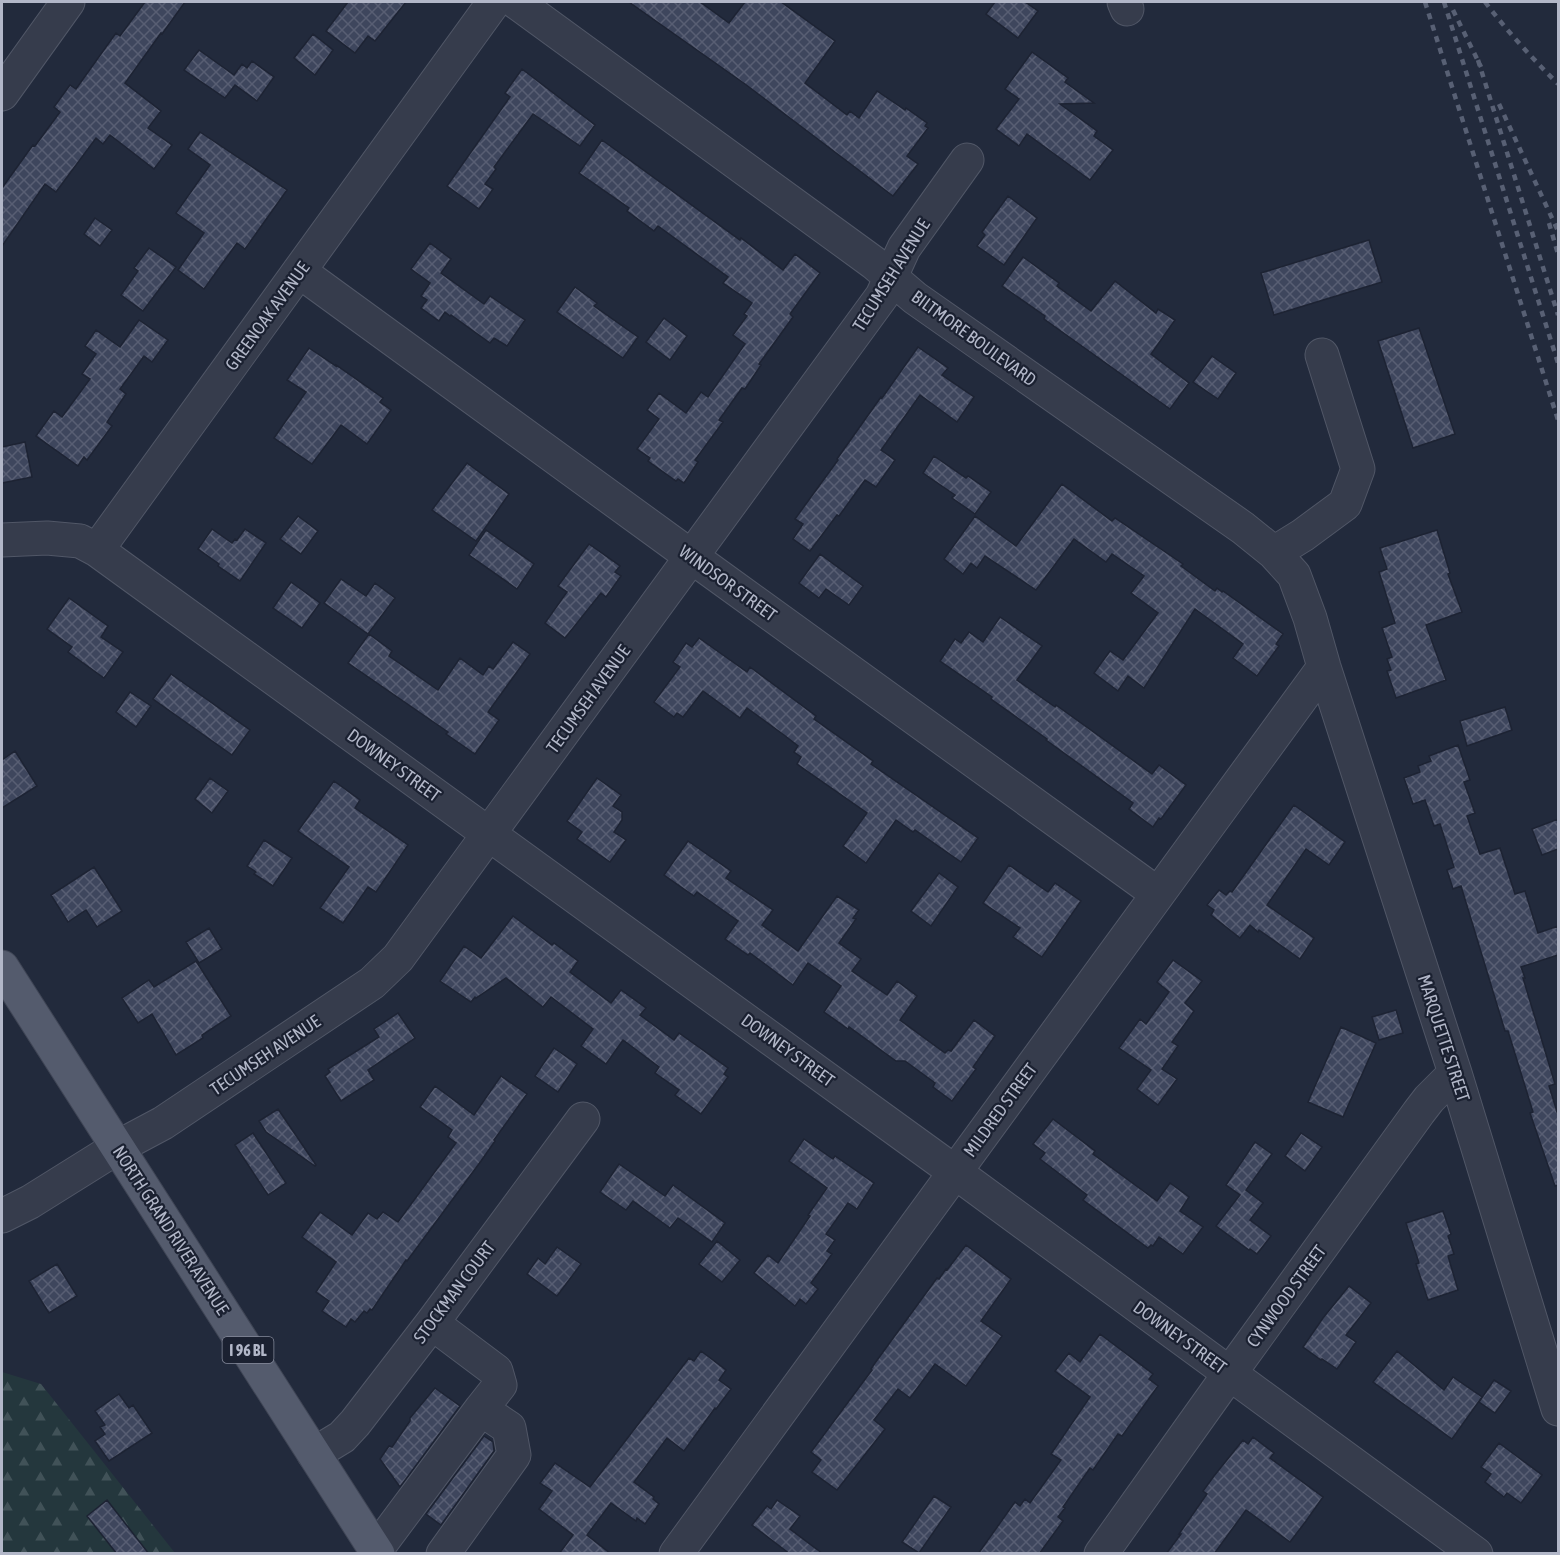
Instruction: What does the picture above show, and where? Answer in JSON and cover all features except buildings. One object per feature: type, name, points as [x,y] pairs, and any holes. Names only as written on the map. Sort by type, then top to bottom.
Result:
[{"type":"main road","name":"NORTH GRAND RIVER AVENUE","points":[[2,967],[377,1552]]},
{"type":"street","points":[[2,94],[68,2]]},
{"type":"street","name":"GREENOAK AVENUE","points":[[97,550],[494,2]]},
{"type":"street","name":"BILTMORE BOULEVARD","points":[[516,2],[874,263],[915,298],[1243,528],[1274,553],[1294,575],[1310,618],[1324,667]]},
{"type":"street","name":"TECUMSEH AVENUE","points":[[2,1216],[30,1202],[118,1147],[163,1123],[372,982],[399,958],[882,296],[904,248],[967,160]]},
{"type":"street","name":"WINDSOR STREET","points":[[300,271],[1158,894]]},
{"type":"street","points":[[1274,553],[1345,504],[1358,469],[1322,355]]},
{"type":"street","points":[[2,540],[47,538],[80,541],[97,550]]},
{"type":"street","name":"DOWNEY STREET","points":[[97,550],[956,1172],[1476,1554]]},
{"type":"street","name":"MILDRED STREET","points":[[676,1554],[1324,667]]},
{"type":"street","name":"MARQUETTE STREET","points":[[1324,667],[1455,1073],[1558,1409]]},
{"type":"street","name":"CYNWOOD STREET","points":[[1101,1554],[1419,1112],[1455,1073]]},
{"type":"street","name":"STOCKMAN COURT","points":[[314,1454],[342,1437],[355,1423],[583,1119]]},
{"type":"street","points":[[377,1552],[500,1385],[496,1371],[432,1323]]},
{"type":"street","points":[[442,1554],[514,1455],[508,1428],[482,1409]]},
{"type":"green space","points":[[2,1372],[41,1384],[175,1553],[2,1553]]},
{"type":"railway","points":[[1425,2],[1558,420]]},
{"type":"railway","points":[[1444,2],[1558,363]]},
{"type":"railway","points":[[1485,2],[1558,84]]},
{"type":"railway","points":[[1453,10],[1481,67]]},
{"type":"railway","points":[[1478,60],[1558,315]]},
{"type":"railway","points":[[1499,104],[1558,231]]},
{"type":"railway","points":[[1549,223],[1558,254]]}]
